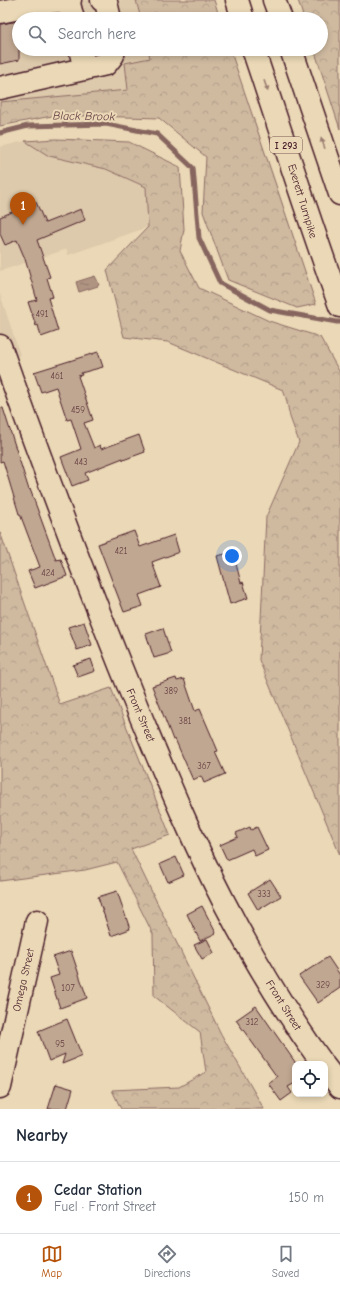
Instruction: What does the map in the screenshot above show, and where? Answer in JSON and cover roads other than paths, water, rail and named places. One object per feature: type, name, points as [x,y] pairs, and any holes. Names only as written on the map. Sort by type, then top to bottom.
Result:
[{"type":"main road","points":[[0,12],[49,2],[69,0],[72,12]]},
{"type":"main road","points":[[102,0],[106,2],[108,12]]},
{"type":"main road","points":[[237,0],[241,12]]},
{"type":"main road","points":[[274,0],[278,12]]},
{"type":"main road","points":[[0,88],[82,59],[106,64],[112,56]]},
{"type":"main road","name":"Everett Turnpike","points":[[255,56],[294,170],[316,242],[340,306]]},
{"type":"main road","points":[[293,56],[340,194]]},
{"type":"main road","name":"Front Street","points":[[0,346],[64,522],[121,667],[173,793],[223,900],[248,946],[281,1001],[321,1061]]},
{"type":"main road","name":"Omega Street","points":[[0,1087],[37,921]]},
{"type":"main road","points":[[328,1071],[340,1087]]},
{"type":"water","points":[[95,276],[99,284],[98,286],[79,292],[76,282]]},
{"type":"waterway","name":"Black Brook","points":[[0,133],[28,126],[106,124],[157,134],[193,168],[199,238],[220,283],[270,310],[340,322]]},
{"type":"place","name":"Cedar Station","points":[[23,225]]}]
